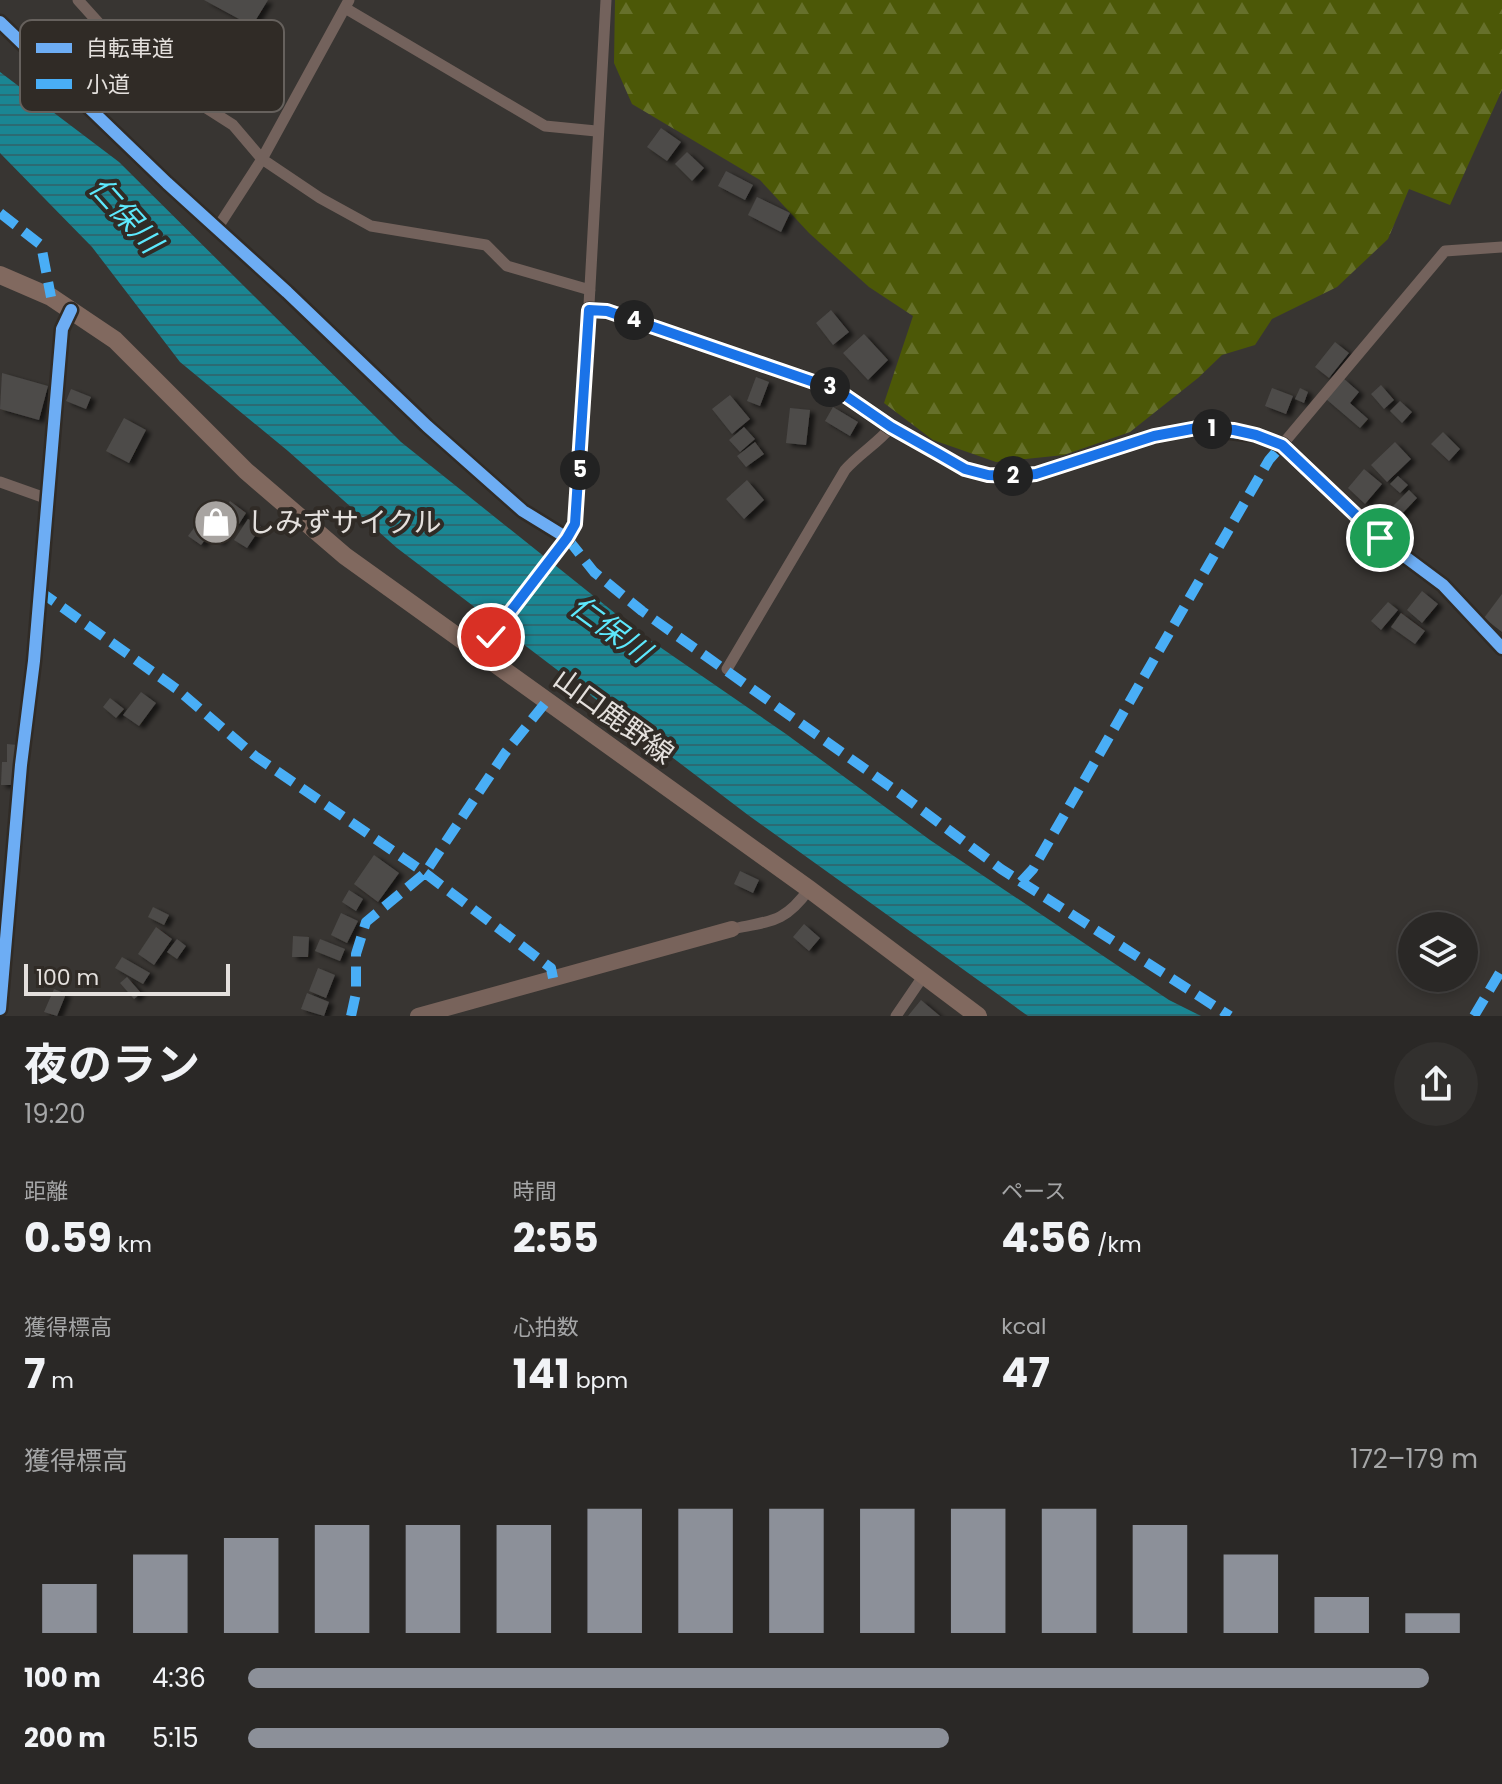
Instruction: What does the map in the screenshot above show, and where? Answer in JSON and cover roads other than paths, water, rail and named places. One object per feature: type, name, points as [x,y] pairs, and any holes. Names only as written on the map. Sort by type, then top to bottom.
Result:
[{"type":"main road","name":"山口鹿野線","points":[[0,275],[51,297],[115,340],[246,471],[345,556],[486,644],[586,731],[809,889],[978,1016]]},
{"type":"street","points":[[78,0],[96,20]]},
{"type":"street","points":[[486,644],[575,524],[606,0]]},
{"type":"street","points":[[218,227],[262,159],[347,4],[545,126],[596,131]]},
{"type":"street","points":[[0,22],[20,41]]},
{"type":"street","points":[[93,112],[427,426],[523,511],[565,540]]},
{"type":"street","points":[[213,112],[233,125],[262,159],[320,198],[371,226],[486,245],[507,266],[590,290]]},
{"type":"street","points":[[1282,445],[1445,251],[1502,247]]},
{"type":"street","points":[[0,1009],[62,329],[71,310]]},
{"type":"street","points":[[589,310],[607,311],[808,378],[837,390],[891,427],[965,469],[1002,476],[1036,474],[1154,436],[1197,428],[1256,435],[1282,445],[1380,538],[1443,585],[1502,648]]},
{"type":"street","points":[[727,669],[845,470],[891,427]]},
{"type":"street","points":[[0,482],[48,499]]},
{"type":"street","points":[[0,830],[15,836]]},
{"type":"street","points":[[418,1016],[782,918],[797,906],[809,889]]},
{"type":"street","points":[[896,1016],[924,975]]},
{"type":"water","name":"仁保川","points":[[0,72],[20,87],[20,112],[53,112],[119,162],[401,442],[641,634],[786,734],[930,840],[1169,1000],[1201,1016],[1028,1016],[748,815],[397,548],[288,451],[180,362],[92,247],[0,153]]},
{"type":"place","name":"しみずサイクル","points":[[216,522]]}]
